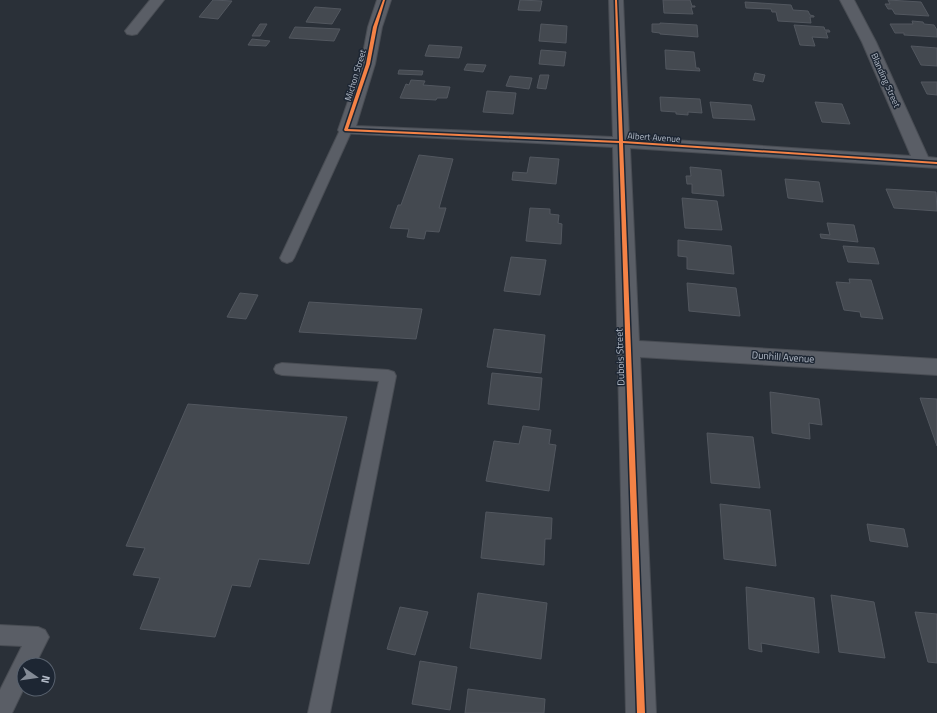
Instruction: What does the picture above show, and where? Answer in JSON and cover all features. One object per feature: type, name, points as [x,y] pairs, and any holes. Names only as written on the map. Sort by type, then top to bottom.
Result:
[{"type":"street","points":[[132,31],[157,0]]},
{"type":"street","name":"Michon Street","points":[[346,130],[368,64],[375,27],[384,0]]},
{"type":"street","name":"Dubois Street","points":[[616,0],[641,713]]},
{"type":"street","name":"Blanding Street","points":[[847,0],[930,162]]},
{"type":"street","name":"Albert Avenue","points":[[346,130],[622,142],[930,162]]},
{"type":"street","name":"Dunhill Avenue","points":[[629,348],[937,366]]},
{"type":"lane","points":[[287,258],[346,130]]},
{"type":"lane","points":[[282,368],[388,376],[319,713]]},
{"type":"lane","points":[[0,635],[38,637],[0,713]]},
{"type":"building","points":[[213,0],[232,1],[218,19],[199,17]]},
{"type":"building","points":[[520,0],[542,1],[540,11],[518,10]]},
{"type":"building","points":[[663,0],[690,0],[692,6],[695,6],[691,7],[693,14],[664,13]]},
{"type":"building","points":[[888,0],[921,2],[929,16],[895,14],[892,9],[888,9],[885,4],[890,4]]},
{"type":"building","points":[[745,2],[791,5],[793,10],[808,11],[810,15],[814,17],[810,17],[811,23],[778,21],[776,12],[772,12],[771,9],[746,8]]},
{"type":"building","points":[[315,7],[341,9],[332,24],[306,22]]},
{"type":"building","points":[[912,21],[934,25],[937,30],[937,37],[895,33],[890,24],[913,24]]},
{"type":"building","points":[[260,24],[267,24],[260,36],[252,36]]},
{"type":"building","points":[[541,24],[567,26],[566,43],[539,41]]},
{"type":"building","points":[[652,24],[697,25],[698,37],[652,32]]},
{"type":"building","points":[[794,25],[824,27],[825,30],[829,30],[830,32],[826,32],[828,38],[812,37],[815,46],[800,45]]},
{"type":"building","points":[[295,27],[340,29],[334,41],[289,38]]},
{"type":"building","points":[[252,39],[270,41],[266,46],[248,45]]},
{"type":"building","points":[[429,45],[462,47],[459,58],[425,56]]},
{"type":"building","points":[[911,46],[937,48],[937,66],[921,65]]},
{"type":"building","points":[[541,50],[566,52],[564,66],[539,64]]},
{"type":"building","points":[[665,50],[694,52],[696,68],[699,68],[700,71],[666,69]]},
{"type":"building","points":[[467,64],[486,65],[483,72],[464,70]]},
{"type":"building","points":[[399,70],[423,71],[422,75],[398,74]]},
{"type":"building","points":[[755,73],[765,75],[763,82],[753,80]]},
{"type":"building","points":[[540,75],[549,75],[546,89],[537,88]]},
{"type":"building","points":[[510,76],[532,78],[529,89],[506,86]]},
{"type":"building","points":[[411,80],[425,81],[423,85],[450,87],[447,98],[437,98],[436,100],[400,98],[406,84],[409,85]]},
{"type":"building","points":[[921,82],[937,82],[937,95],[927,94]]},
{"type":"building","points":[[487,91],[516,93],[513,114],[483,112]]},
{"type":"building","points":[[660,97],[700,99],[702,113],[688,112],[688,115],[676,114],[676,112],[661,111]]},
{"type":"building","points":[[710,102],[751,105],[755,120],[713,118]]},
{"type":"building","points":[[815,102],[842,104],[850,124],[822,122]]},
{"type":"building","points":[[419,155],[453,159],[439,208],[446,208],[439,232],[426,231],[424,239],[407,237],[409,229],[390,228],[398,205],[401,205]]},
{"type":"building","points":[[530,157],[559,159],[556,184],[512,180],[513,172],[527,173]]},
{"type":"building","points":[[690,167],[721,170],[724,196],[692,193],[692,184],[687,184],[686,176],[691,176]]},
{"type":"building","points":[[785,179],[819,182],[823,202],[788,198]]},
{"type":"building","points":[[886,189],[936,192],[937,211],[894,208]]},
{"type":"building","points":[[682,198],[717,201],[722,230],[685,228]]},
{"type":"building","points":[[530,208],[550,209],[550,214],[559,215],[558,223],[562,224],[561,244],[526,241]]},
{"type":"building","points":[[827,223],[854,225],[858,242],[821,238],[820,234],[830,235]]},
{"type":"building","points":[[678,240],[731,246],[734,274],[687,269],[687,257],[678,256]]},
{"type":"building","points":[[843,246],[874,248],[879,264],[848,262]]},
{"type":"building","points":[[511,257],[546,260],[540,295],[504,291]]},
{"type":"building","points":[[849,279],[871,280],[883,319],[861,317],[860,312],[844,310],[836,282],[850,283]]},
{"type":"building","points":[[687,283],[736,288],[740,316],[689,311]]},
{"type":"building","points":[[240,293],[258,295],[246,319],[227,317]]},
{"type":"building","points":[[309,302],[422,309],[416,339],[299,332]]},
{"type":"building","points":[[494,329],[545,335],[541,373],[487,367]]},
{"type":"building","points":[[492,373],[542,378],[539,410],[488,404]]},
{"type":"building","points":[[770,392],[819,399],[822,425],[809,423],[810,439],[772,433]]},
{"type":"building","points":[[920,398],[937,399],[937,446]]},
{"type":"building","points":[[188,404],[347,417],[309,564],[259,559],[250,587],[232,585],[215,637],[140,629],[160,578],[133,575],[145,548],[126,546]]},
{"type":"building","points":[[523,426],[551,430],[549,444],[556,445],[549,491],[486,481],[494,441],[519,444]]},
{"type":"building","points":[[707,433],[753,437],[760,488],[711,483]]},
{"type":"building","points":[[720,504],[770,510],[776,566],[724,559]]},
{"type":"building","points":[[486,512],[552,518],[551,539],[545,539],[544,565],[481,558]]},
{"type":"building","points":[[867,524],[904,529],[908,547],[870,541]]},
{"type":"building","points":[[746,587],[814,598],[819,653],[761,643],[762,652],[749,649]]},
{"type":"building","points":[[478,593],[547,603],[541,659],[470,648]]},
{"type":"building","points":[[831,595],[874,602],[885,658],[839,652]]},
{"type":"building","points":[[400,607],[428,612],[415,655],[387,649]]},
{"type":"building","points":[[915,612],[937,614],[937,663],[928,662]]},
{"type":"building","points":[[420,661],[457,667],[450,710],[412,704]]},
{"type":"building","points":[[468,689],[545,699],[544,713],[465,713]]},
{"type":"cycle path","points":[[384,0],[375,27],[368,64],[346,130],[622,142],[937,163]]},
{"type":"cycle path","points":[[616,0],[641,713]]}]
